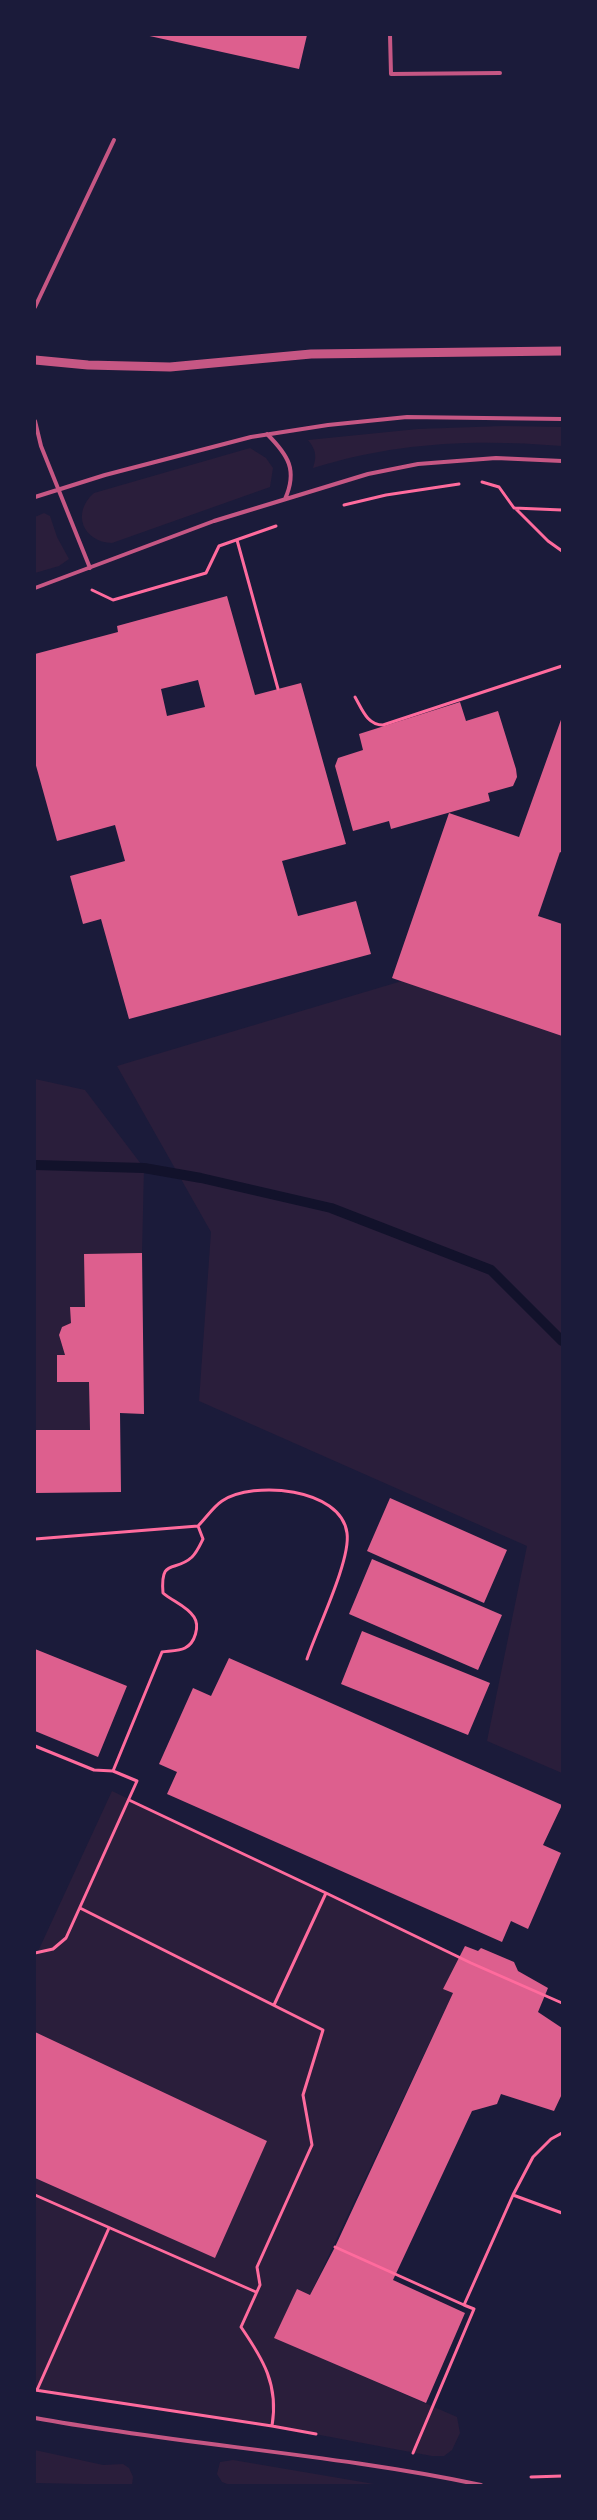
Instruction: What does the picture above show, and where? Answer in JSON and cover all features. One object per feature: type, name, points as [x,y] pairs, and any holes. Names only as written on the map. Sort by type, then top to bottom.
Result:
[{"type":"street","points":[[35,360],[88,365],[170,367],[311,354],[562,351]]},
{"type":"lane","points":[[390,35],[391,74],[500,73]]},
{"type":"lane","points":[[35,307],[114,140]]},
{"type":"lane","points":[[35,497],[58,489],[268,434],[407,417],[562,419]]},
{"type":"lane","points":[[35,421],[41,446],[90,568]]},
{"type":"lane","points":[[268,434],[284,451],[290,467],[290,486],[285,499]]},
{"type":"lane","points":[[35,588],[214,521],[368,474],[418,464],[496,458],[562,461]]},
{"type":"lane","points":[[35,2418],[331,2460],[481,2485]]},
{"type":"path","points":[[477,482],[484,481],[499,486],[514,508],[548,541],[562,551]]},
{"type":"path","points":[[338,506],[386,495],[462,483]]},
{"type":"path","points":[[514,508],[562,510]]},
{"type":"path","points":[[83,593],[92,590],[113,600],[206,573],[219,546],[284,523]]},
{"type":"path","points":[[237,540],[278,689]]},
{"type":"path","points":[[355,697],[370,722],[376,725],[383,725],[562,666]]},
{"type":"path","points":[[35,1539],[198,1526],[223,1501],[251,1490],[278,1490],[308,1495],[325,1503],[341,1515],[347,1532],[346,1554],[306,1659]]},
{"type":"path","points":[[113,1771],[162,1652],[185,1648],[194,1639],[197,1629],[195,1618],[186,1608],[163,1593],[162,1578],[168,1568],[191,1558],[195,1553],[203,1539],[198,1526]]},
{"type":"path","points":[[35,1746],[94,1770],[113,1771],[137,1782],[66,1938],[53,1949],[35,1953]]},
{"type":"path","points":[[129,1800],[471,1963],[562,2003]]},
{"type":"path","points":[[274,2005],[326,1894]]},
{"type":"path","points":[[80,1908],[323,2030],[303,2095],[312,2145],[257,2267],[260,2285],[241,2327],[263,2358],[271,2385],[275,2410],[272,2426],[36,2390],[109,2228]]},
{"type":"path","points":[[464,2305],[513,2195],[534,2157],[551,2138],[562,2133]]},
{"type":"path","points":[[35,2195],[256,2292]]},
{"type":"path","points":[[513,2195],[562,2213]]},
{"type":"path","points":[[335,2246],[474,2309],[413,2453]]},
{"type":"path","points":[[531,2477],[562,2476]]},
{"type":"shaded area","points":[[503,426],[562,427],[562,446],[498,443],[436,445],[375,453],[313,468],[315,453],[308,440],[418,429]]},
{"type":"shaded area","points":[[250,448],[266,458],[273,468],[270,487],[112,543],[94,538],[87,532],[82,517],[83,509],[94,493]]},
{"type":"shaded area","points":[[44,513],[50,516],[57,537],[69,559],[59,566],[35,573],[35,517]]},
{"type":"shaded area","points":[[402,981],[562,1036],[562,1773],[487,1741],[527,1546],[199,1401],[211,1232],[117,1066]]},
{"type":"shaded area","points":[[35,1079],[85,1090],[144,1168],[142,1253],[85,1307],[71,1307],[71,1323],[62,1327],[59,1335],[65,1355],[57,1355],[57,1382],[89,1382],[90,1430],[35,1430]]},
{"type":"shaded area","points":[[112,1791],[459,1957],[453,1993],[310,2295],[297,2289],[275,2338],[457,2417],[460,2433],[452,2450],[444,2456],[432,2456],[272,2426],[35,2390],[35,2178],[215,2258],[267,2141],[35,2032],[35,1958]]},
{"type":"shaded area","points":[[35,2450],[103,2465],[123,2464],[129,2468],[133,2477],[132,2485],[35,2483]]},
{"type":"shaded area","points":[[233,2460],[380,2485],[230,2485],[222,2482],[217,2474],[220,2462]]},
{"type":"building","points":[[145,35],[307,35],[299,69]]},
{"type":"building","points":[[227,596],[255,695],[301,683],[346,844],[282,861],[298,916],[356,901],[371,954],[129,1019],[101,919],[83,924],[70,876],[125,861],[115,825],[57,841],[35,762],[35,654],[118,632],[117,626]],"holes":[[[198,680],[205,707],[167,716],[161,689]]]},
{"type":"building","points":[[460,702],[466,721],[498,711],[516,769],[517,777],[513,786],[488,793],[490,801],[391,829],[389,821],[353,831],[335,766],[338,758],[363,750],[359,734]]},
{"type":"building","points":[[562,717],[562,853],[560,852],[538,916],[562,924],[562,1036],[392,978],[449,813],[519,837]]},
{"type":"building","points":[[142,1253],[144,1414],[120,1413],[121,1492],[35,1493],[35,1430],[90,1430],[89,1382],[57,1382],[57,1355],[65,1355],[59,1335],[62,1327],[71,1323],[70,1307],[85,1307],[84,1254]]},
{"type":"building","points":[[390,1498],[507,1550],[484,1603],[367,1551]]},
{"type":"building","points":[[372,1559],[502,1615],[478,1670],[349,1614]]},
{"type":"building","points":[[362,1631],[490,1683],[468,1735],[341,1684]]},
{"type":"building","points":[[35,1649],[127,1686],[98,1757],[35,1731]]},
{"type":"building","points":[[229,1658],[562,1805],[543,1845],[561,1853],[528,1929],[511,1921],[502,1942],[167,1794],[177,1772],[159,1764],[193,1688],[211,1696]]},
{"type":"building","points":[[465,1946],[478,1951],[481,1948],[514,1962],[518,1971],[548,1988],[538,2012],[562,2028],[562,2094],[554,2111],[501,2094],[497,2104],[472,2111],[393,2280],[465,2313],[426,2403],[274,2338],[297,2289],[310,2295],[335,2247],[453,1993],[443,1989]]},
{"type":"building","points":[[35,2032],[267,2141],[215,2258],[35,2178]]},
{"type":"waterway","points":[[35,1165],[144,1168],[201,1178],[331,1208],[491,1270],[562,1341]]}]
